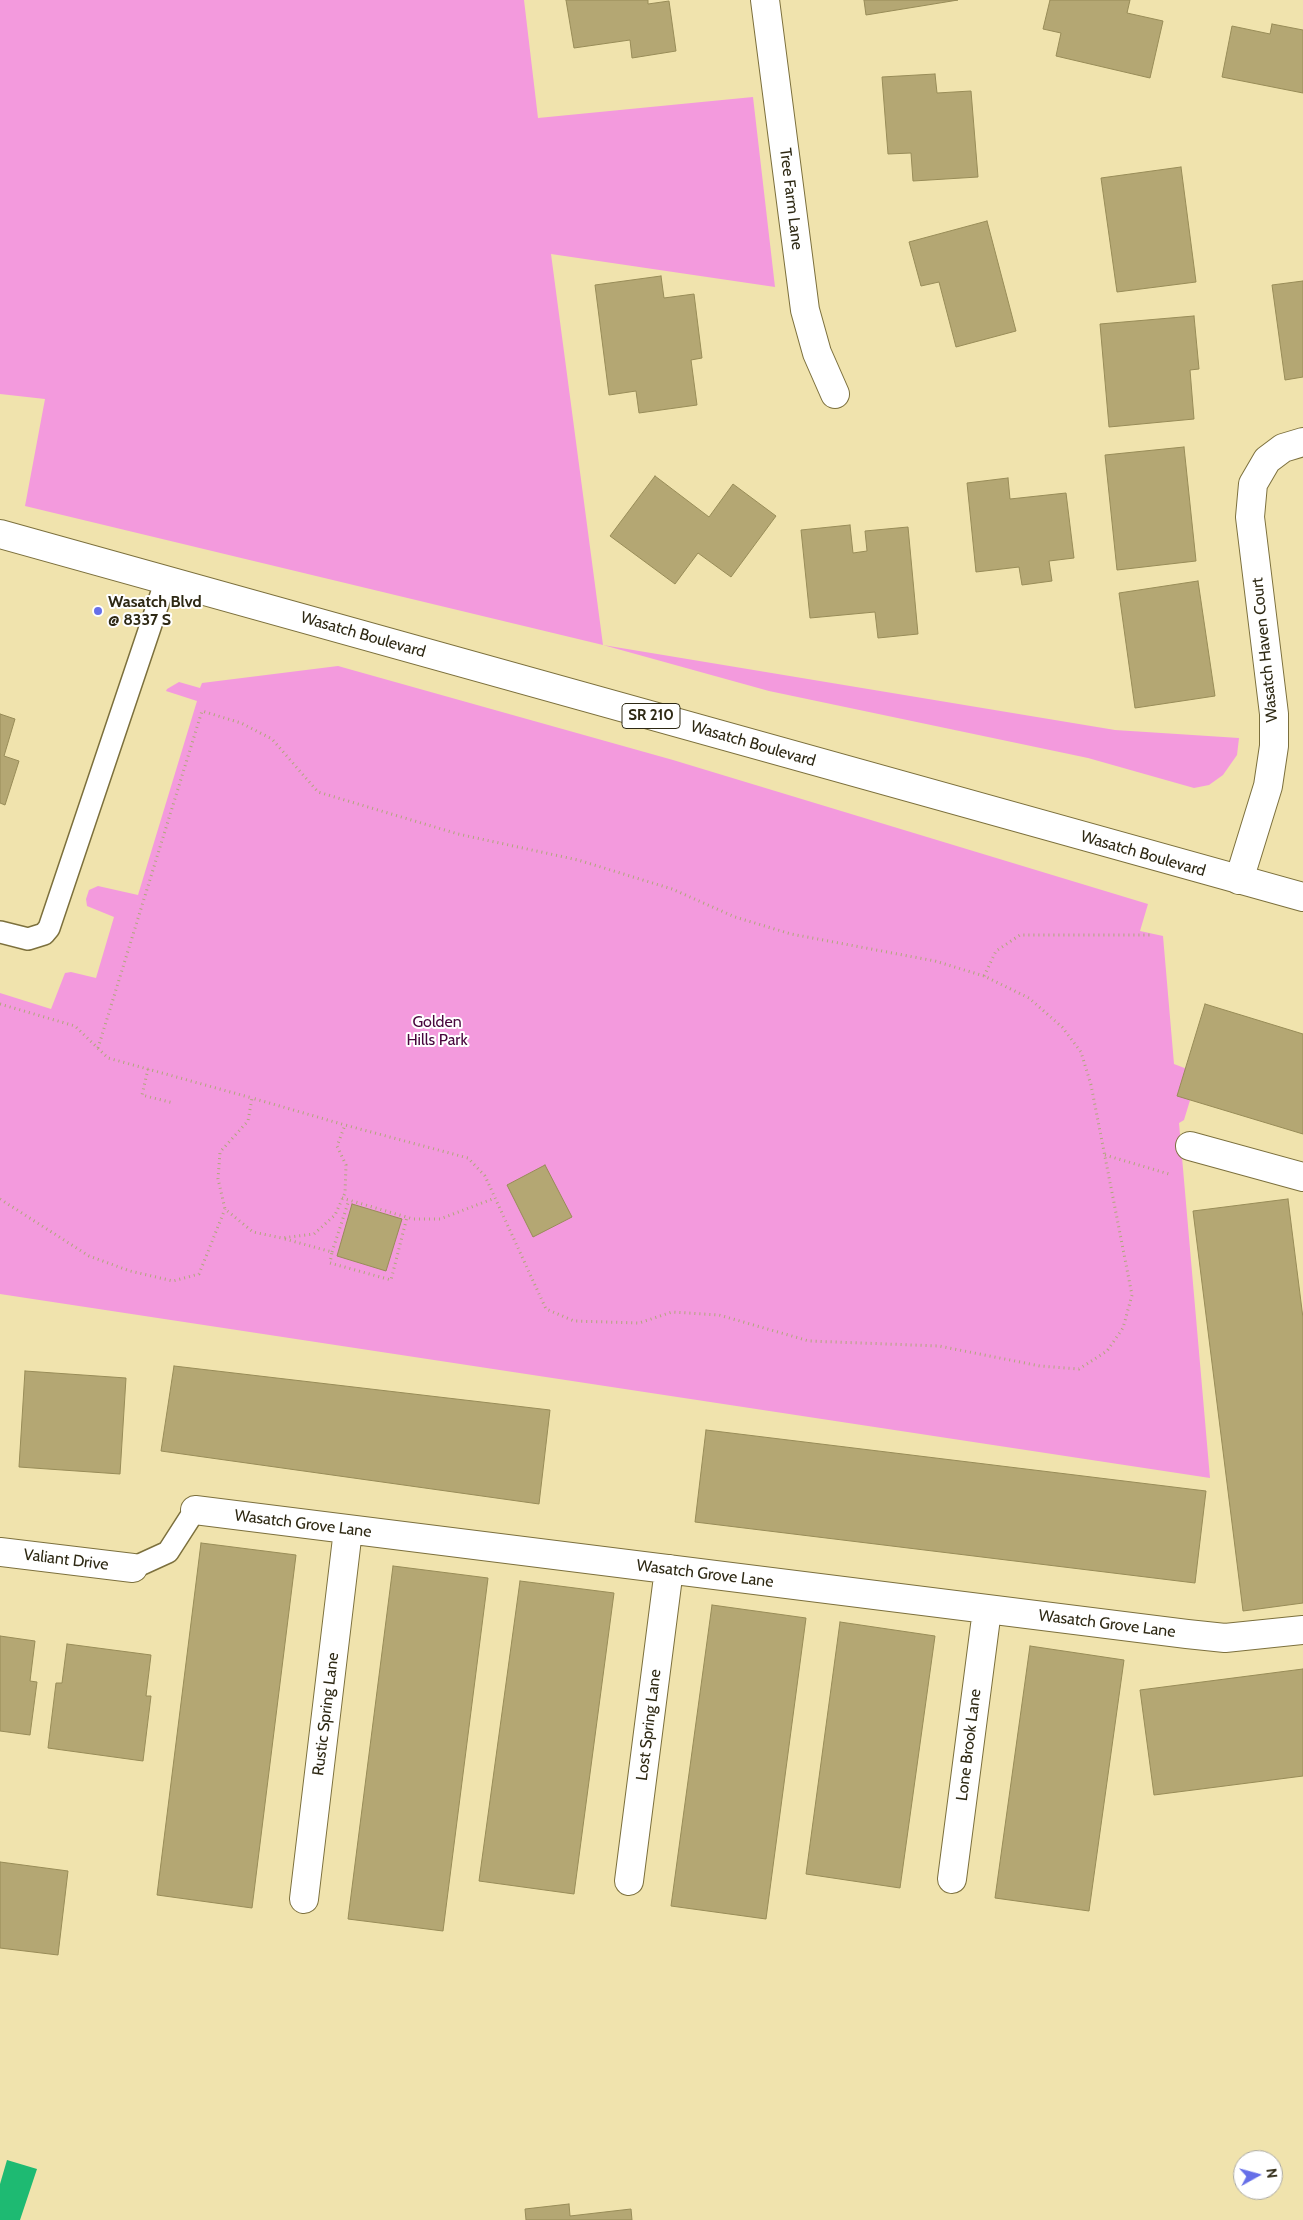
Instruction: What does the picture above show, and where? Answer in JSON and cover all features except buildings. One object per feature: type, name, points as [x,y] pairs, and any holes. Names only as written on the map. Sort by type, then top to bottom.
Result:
[{"type":"street","name":"Tree Farm Lane","points":[[765,0],[805,310],[817,353],[835,394]]},
{"type":"street","name":"Wasatch Haven Court","points":[[1239,880],[1268,786],[1274,746],[1274,714],[1250,517],[1253,484],[1267,460],[1284,448],[1303,442]]},
{"type":"street","name":"Wasatch Boulevard","points":[[0,534],[1303,897]]},
{"type":"street","points":[[1190,1146],[1303,1177]]},
{"type":"street","name":"Wasatch Grove Lane","points":[[195,1510],[987,1610],[1225,1638],[1303,1630]]},
{"type":"street","name":"Rustic Spring Lane","points":[[304,1899],[348,1530]]},
{"type":"street","name":"Valiant Drive","points":[[0,1552],[133,1568]]},
{"type":"street","name":"Lost Spring Lane","points":[[629,1881],[668,1569]]},
{"type":"street","name":"Lone Brook Lane","points":[[952,1879],[987,1610]]},
{"type":"lane","points":[[0,932],[28,939],[44,934],[49,928],[166,580]]},
{"type":"lane","name":"Wasatch Grove Lane","points":[[133,1568],[168,1552],[195,1510]]},
{"type":"path","points":[[0,1004],[75,1026],[108,1058],[468,1158],[485,1176],[546,1309],[574,1321],[639,1323],[672,1312],[719,1315],[809,1340],[939,1346],[1040,1366],[1079,1369],[1107,1351],[1118,1336],[1123,1328],[1132,1295],[1091,1085],[1081,1052],[1062,1027],[1029,998],[984,976],[935,961],[791,934],[735,916],[672,890],[578,860],[458,834],[318,792],[272,739],[241,723],[202,711],[98,1048]]},
{"type":"path","points":[[984,976],[996,951],[1020,935],[1152,935]]},
{"type":"path","points":[[148,1069],[142,1095],[173,1103]]},
{"type":"path","points":[[0,1200],[89,1256],[130,1271],[173,1281],[199,1274],[225,1209],[218,1180],[220,1152],[248,1121],[252,1098]]},
{"type":"path","points":[[282,1238],[314,1234],[335,1215],[345,1193],[346,1165],[337,1146],[345,1125]]},
{"type":"path","points":[[1105,1155],[1173,1176]]},
{"type":"path","points":[[342,1198],[407,1217],[440,1219],[495,1198]]},
{"type":"path","points":[[349,1200],[330,1263],[391,1280],[407,1217]]},
{"type":"path","points":[[225,1209],[254,1232],[332,1252]]},
{"type":"green space","points":[[0,0],[524,0],[538,118],[753,97],[775,287],[551,254],[603,645],[25,506],[45,399],[0,394]]},
{"type":"green space","points":[[603,645],[1115,730],[1239,738],[1237,755],[1223,775],[1209,785],[1194,788],[1088,758],[769,691]]},
{"type":"green space","name":"Golden Hills Park","points":[[338,666],[673,760],[1148,904],[1140,931],[1163,936],[1174,1064],[1187,1069],[1191,1097],[1184,1120],[1179,1123],[1210,1478],[0,1294],[0,993],[51,1009],[65,973],[71,972],[96,978],[114,917],[87,906],[86,899],[89,890],[98,886],[138,895],[197,701],[166,691],[167,689],[179,682],[200,688],[202,683]]},
{"type":"shaded area","points":[[7,2160],[37,2169],[20,2220],[0,2220],[0,2184]]},
{"type":"place","name":"Wasatch Blvd @ 8337 S","points":[[98,611]]}]
